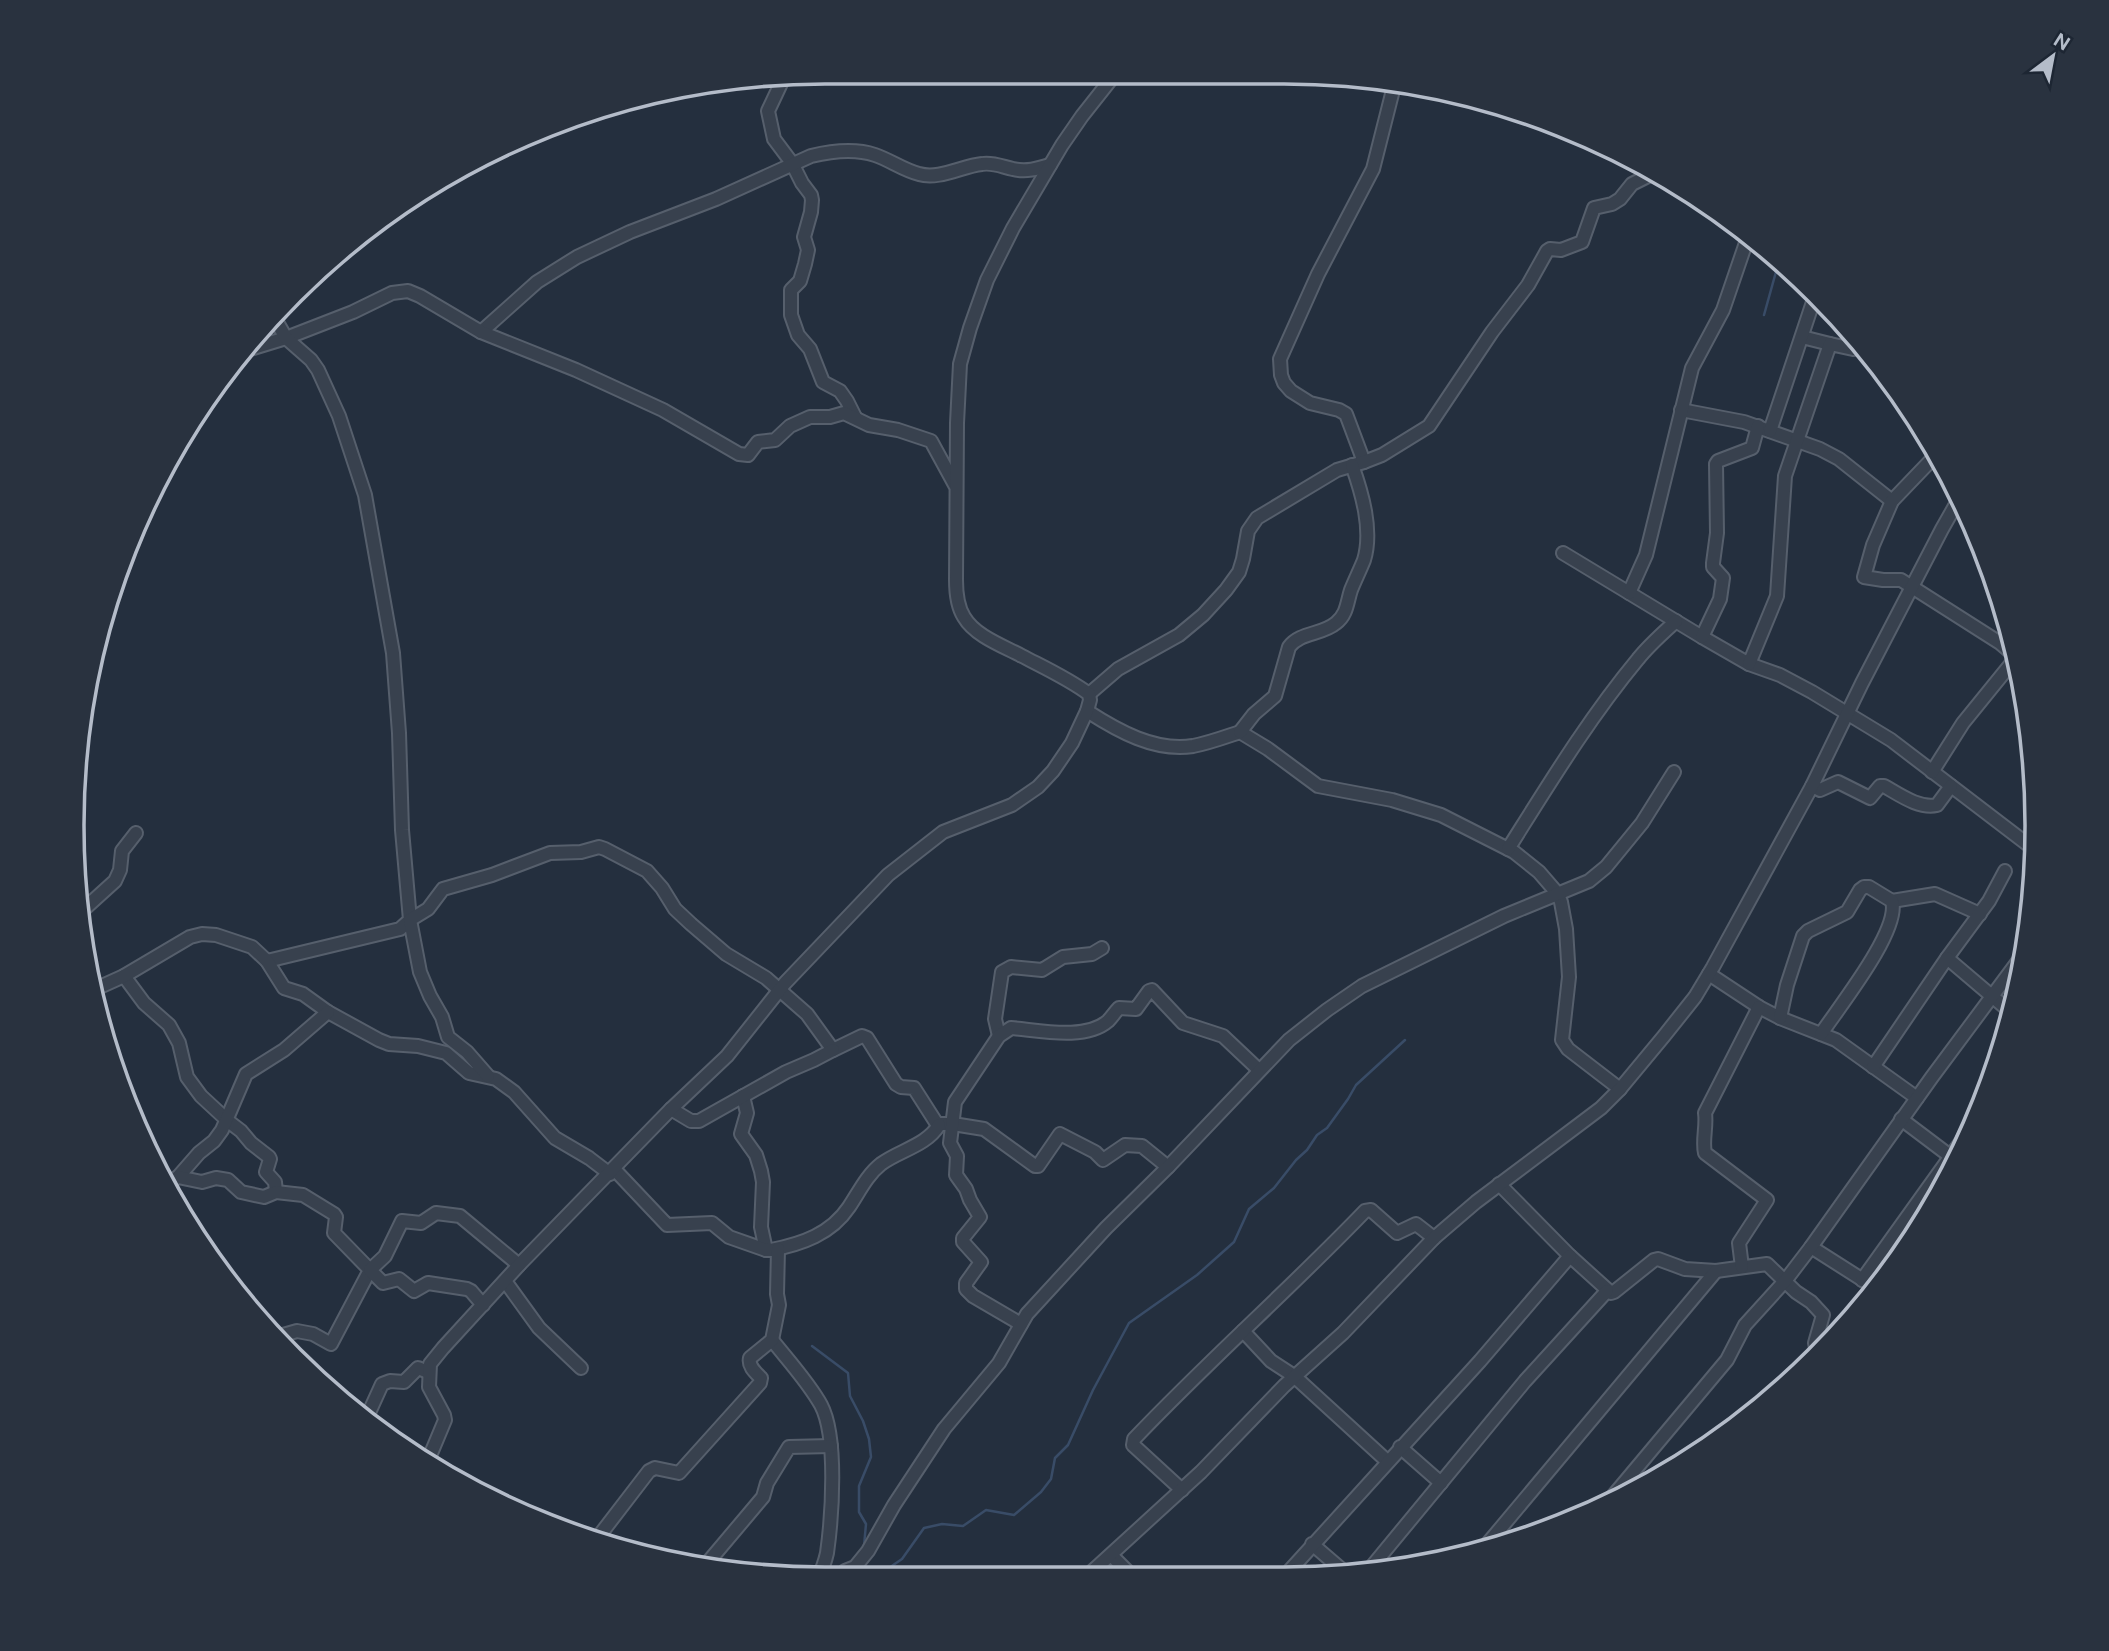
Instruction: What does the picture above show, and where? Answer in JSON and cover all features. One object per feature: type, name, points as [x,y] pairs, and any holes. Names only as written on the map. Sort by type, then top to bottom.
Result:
[{"type":"street","points":[[431,1453],[445,1420],[429,1387],[428,1372],[430,1364],[443,1348],[519,1265],[733,1049],[780,989],[888,875],[937,835],[1019,802],[1038,787],[1067,752],[1087,711],[1089,694],[997,644],[966,621],[961,613],[956,592],[960,364],[987,280],[1006,240],[1050,165],[1082,116],[1107,84]]},
{"type":"street","points":[[779,86],[768,111],[774,139],[792,163],[812,200],[804,237],[808,250],[805,264],[800,273],[800,281],[791,290],[792,319],[798,335],[810,349],[822,380],[840,391],[848,401],[855,418]]},
{"type":"street","points":[[1087,711],[1118,731],[1164,746],[1196,745],[1240,732],[1254,714],[1275,696],[1289,647],[1294,640],[1333,626],[1346,612],[1366,547],[1365,507],[1346,414],[1310,403],[1291,391],[1281,375],[1280,359],[1318,274],[1373,169],[1392,92]]},
{"type":"street","points":[[481,332],[537,282],[576,257],[664,218],[716,199],[792,163],[827,152],[845,151],[875,155],[925,176],[980,164],[995,164],[1022,171],[1050,165]]},
{"type":"street","points":[[1089,694],[1118,669],[1179,635],[1203,615],[1239,572],[1248,531],[1257,518],[1337,470],[1358,464],[1405,442],[1430,426],[1492,332],[1528,285],[1546,251],[1562,250],[1583,242],[1594,208],[1612,204],[1622,197],[1632,184],[1644,178]]},
{"type":"street","points":[[1629,593],[1646,555],[1692,368],[1723,310],[1745,245]]},
{"type":"street","points":[[261,345],[353,312],[392,293],[408,291],[481,332],[576,370],[663,410],[739,454],[748,455],[758,442],[775,440],[790,426],[813,416],[830,417],[844,413],[869,425],[898,430],[931,442],[957,489]]},
{"type":"street","points":[[1702,637],[1720,598],[1723,578],[1713,567],[1717,533],[1716,464],[1752,448],[1764,429],[1802,337],[1812,305]]},
{"type":"street","points":[[279,325],[286,338],[311,360],[318,370],[339,416],[365,495],[393,653],[402,830],[410,919],[420,972],[442,1017],[447,1037],[467,1052],[488,1076]]},
{"type":"street","points":[[1802,337],[1851,348]]},
{"type":"street","points":[[1749,664],[1777,596],[1784,485],[1830,344]]},
{"type":"street","points":[[1681,410],[1717,416],[1797,439],[1830,454],[1892,501]]},
{"type":"street","points":[[1930,462],[1892,501],[1872,545],[1864,577],[1898,579],[2003,646]]},
{"type":"street","points":[[1097,1567],[1182,1490],[1294,1376],[1343,1333],[1434,1238],[1465,1210],[1593,1114],[1620,1088],[1695,997],[1812,786],[1954,509]]},
{"type":"street","points":[[1563,552],[1749,664],[1780,675],[1891,740],[2024,842]]},
{"type":"street","points":[[1508,849],[1569,754],[1639,657],[1676,621]]},
{"type":"street","points":[[1933,772],[1963,723],[2007,666]]},
{"type":"street","points":[[1240,732],[1318,786],[1392,800],[1438,814],[1508,849],[1533,867],[1558,894],[1566,929],[1569,977],[1562,1040],[1568,1049],[1620,1088]]},
{"type":"street","points":[[853,1567],[868,1552],[894,1505],[949,1422],[999,1363],[1027,1314],[1106,1228],[1289,1040],[1362,986],[1504,916],[1589,881],[1606,867],[1642,823],[1674,772]]},
{"type":"street","points":[[1812,786],[1820,790],[1838,782],[1870,798],[1880,786],[1884,786],[1911,801],[1933,806],[1937,805],[1951,786]]},
{"type":"street","points":[[89,905],[116,881],[122,851],[136,833]]},
{"type":"street","points":[[267,961],[400,929],[410,919],[428,909],[443,889],[503,871],[546,854],[581,852],[599,847],[647,871],[663,888],[675,909],[691,924],[726,954],[766,978],[814,1020],[832,1050]]},
{"type":"street","points":[[1873,1067],[1980,914],[2005,871]]},
{"type":"street","points":[[1780,1018],[1801,940],[1808,931],[1847,912],[1864,887],[1869,887],[1892,901],[1935,894],[1980,914]]},
{"type":"street","points":[[1821,1034],[1881,946],[1894,909],[1892,901]]},
{"type":"street","points":[[102,986],[124,976],[181,941],[202,934],[216,935],[244,944],[267,961],[284,988],[303,994],[328,1012],[385,1043],[418,1046],[446,1053],[468,1073],[496,1079],[514,1091],[560,1142],[612,1171],[667,1225],[712,1223],[729,1237],[772,1250],[801,1242],[833,1226],[841,1219],[868,1177],[881,1164],[927,1139],[939,1125],[953,1124],[987,1130],[1035,1166],[1038,1166],[1060,1134],[1095,1152],[1103,1160],[1125,1145],[1142,1146],[1168,1167]]},
{"type":"street","points":[[999,1036],[995,1019],[1002,972],[1011,967],[1042,970],[1063,957],[1092,954],[1102,948]]},
{"type":"street","points":[[1947,958],[2003,1004]]},
{"type":"street","points":[[1625,1484],[1727,1360],[1745,1325],[1811,1247],[1901,1119],[2011,971]]},
{"type":"street","points":[[1709,974],[1780,1018],[1836,1040],[1917,1098]]},
{"type":"street","points":[[124,976],[144,1003],[169,1025],[179,1043],[187,1077],[201,1096],[270,1159],[266,1172],[275,1182],[276,1192]]},
{"type":"street","points":[[1021,1324],[973,1296],[966,1289],[966,1283],[981,1262],[963,1242],[963,1238],[980,1217],[956,1175],[957,1156],[950,1143],[956,1100],[999,1036],[1011,1028],[1072,1034],[1093,1028],[1107,1022],[1119,1008],[1136,1009],[1153,990],[1183,1023],[1223,1036],[1259,1070]]},
{"type":"street","points":[[1742,1266],[1739,1243],[1767,1200],[1704,1151],[1707,1125],[1705,1113],[1759,1007]]},
{"type":"street","points":[[174,1179],[218,1136],[228,1121],[246,1074],[284,1050],[328,1012]]},
{"type":"street","points":[[671,1109],[694,1122],[786,1072],[862,1036],[867,1038],[896,1084],[914,1088],[939,1125]]},
{"type":"street","points":[[602,1532],[649,1471],[655,1468],[679,1473],[761,1380],[750,1365],[750,1358],[772,1340],[779,1305],[772,1250],[761,1227],[761,1171],[756,1155],[741,1134],[747,1113],[743,1096]]},
{"type":"street","points":[[1901,1119],[1948,1155]]},
{"type":"street","points":[[178,1177],[202,1182],[216,1178],[228,1180],[242,1192],[264,1197],[276,1192],[303,1195],[334,1214],[334,1233],[383,1283],[399,1279],[414,1291],[428,1283],[467,1289],[483,1305]]},
{"type":"street","points":[[1499,1184],[1607,1291],[1614,1292],[1658,1259],[1682,1269],[1716,1270],[1766,1264],[1791,1288],[1811,1302],[1822,1315],[1815,1342]]},
{"type":"street","points":[[1862,1280],[1926,1195]]},
{"type":"street","points":[[1182,1490],[1135,1448],[1132,1442],[1167,1405],[1306,1272],[1365,1211],[1371,1210],[1394,1232],[1401,1233],[1416,1224],[1434,1238]]},
{"type":"street","points":[[286,1334],[297,1331],[313,1334],[331,1344],[370,1270],[385,1256],[402,1221],[422,1223],[436,1213],[460,1216],[519,1265]]},
{"type":"street","points":[[1811,1247],[1867,1283]]},
{"type":"street","points":[[1293,1567],[1480,1361],[1570,1256]]},
{"type":"street","points":[[1494,1536],[1716,1270]]},
{"type":"street","points":[[505,1281],[540,1328],[581,1368]]},
{"type":"street","points":[[1376,1561],[1525,1381],[1607,1291]]},
{"type":"street","points":[[1242,1331],[1271,1361],[1294,1376],[1387,1461]]},
{"type":"street","points":[[772,1340],[821,1405],[828,1423],[831,1493],[827,1554],[822,1567]]},
{"type":"street","points":[[370,1411],[382,1384],[406,1381],[418,1368],[428,1372]]},
{"type":"street","points":[[711,1558],[762,1497],[766,1483],[789,1447],[831,1446]]},
{"type":"street","points":[[1400,1447],[1441,1483]]},
{"type":"street","points":[[1312,1544],[1336,1565]]},
{"type":"street","points":[[1111,1555],[1123,1567]]},
{"type":"waterway","points":[[1764,315],[1776,272]]},
{"type":"waterway","points":[[890,1567],[902,1559],[924,1528],[942,1524],[963,1526],[986,1510],[1014,1515],[1041,1492],[1051,1479],[1055,1458],[1068,1445],[1093,1390],[1129,1323],[1197,1275],[1234,1242],[1249,1209],[1274,1188],[1317,1135],[1327,1128],[1356,1085],[1405,1040]]},
{"type":"waterway","points":[[812,1346],[848,1373],[850,1396],[869,1439],[871,1457],[859,1486],[859,1512],[866,1524],[864,1546],[851,1564]]}]
